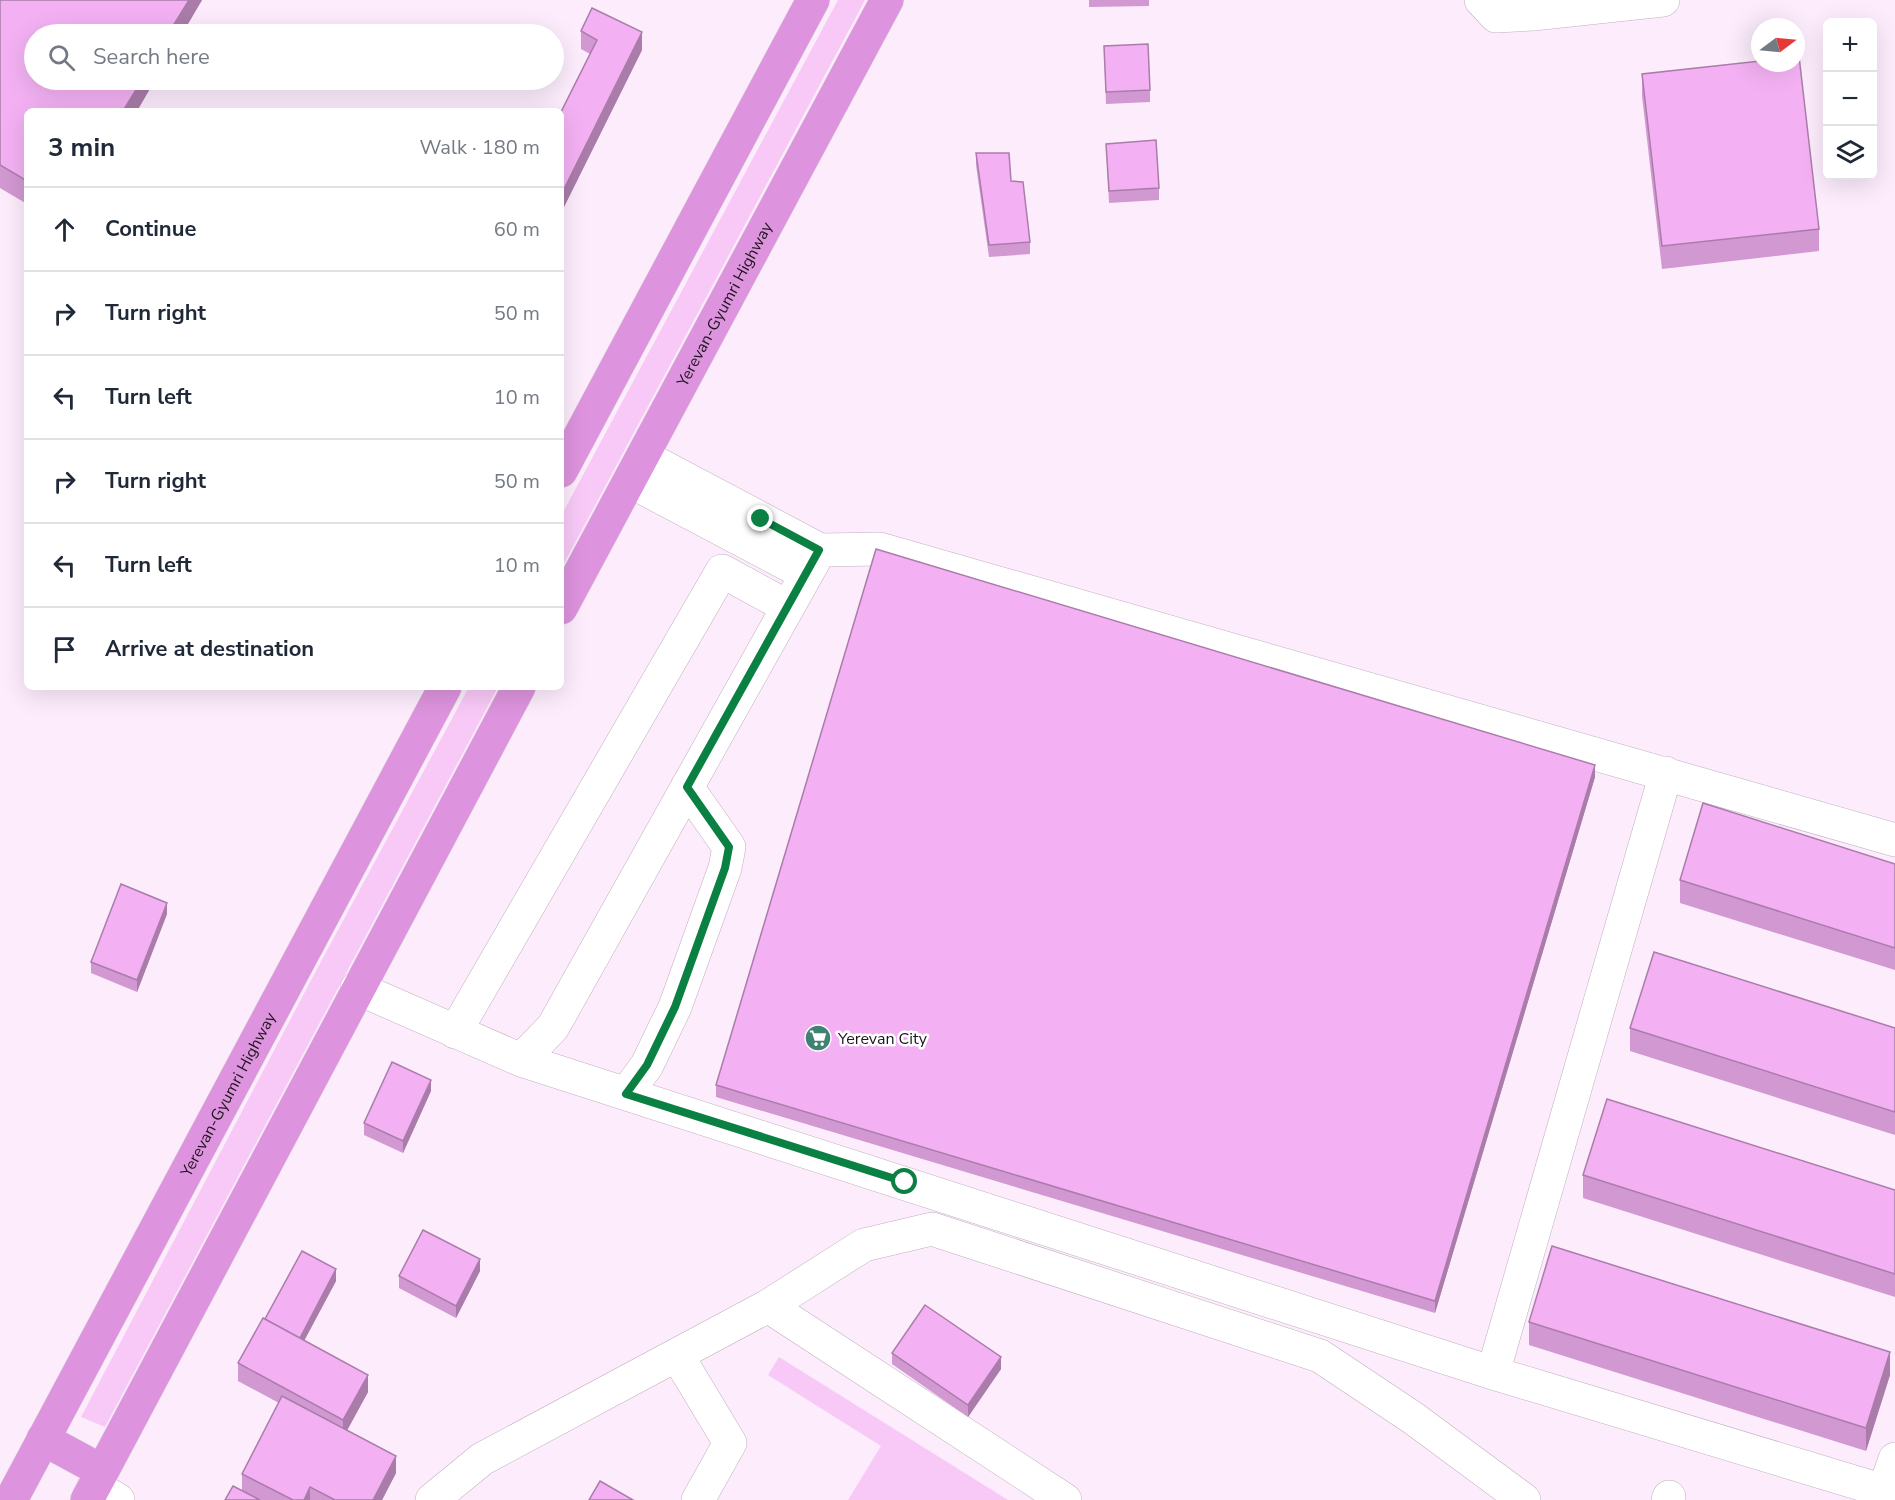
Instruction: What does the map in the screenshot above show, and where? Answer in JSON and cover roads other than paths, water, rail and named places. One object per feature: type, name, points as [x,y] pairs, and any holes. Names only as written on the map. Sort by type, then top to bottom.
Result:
[{"type":"highway","points":[[564,465],[813,0]]},
{"type":"highway","name":"Yerevan-Gyumri Highway","points":[[564,602],[887,0]]},
{"type":"highway","name":"Yerevan-Gyumri Highway","points":[[11,1500],[444,690]]},
{"type":"highway","points":[[43,1439],[100,1489],[357,988],[517,690]]},
{"type":"street","points":[[1481,0],[1496,16],[1533,15],[1662,0]]},
{"type":"street","points":[[636,468],[813,562],[880,549],[1895,840]]},
{"type":"street","points":[[520,1060],[553,1027],[813,562]]},
{"type":"street","points":[[455,1032],[722,571],[788,607]]},
{"type":"street","points":[[1493,1373],[1666,773]]},
{"type":"street","points":[[626,1094],[647,1065],[675,1007],[725,868],[729,847],[687,787]]},
{"type":"street","points":[[357,988],[520,1060],[1493,1373],[1884,1491],[1895,1459]]},
{"type":"street","points":[[432,1500],[482,1459],[768,1306],[864,1245],[932,1229],[1320,1356],[1413,1418],[1524,1500]]},
{"type":"street","points":[[768,1306],[1065,1500]]},
{"type":"street","points":[[677,1355],[730,1443],[698,1500]]},
{"type":"place","name":"Yerevan City","points":[[818,1038]]}]
